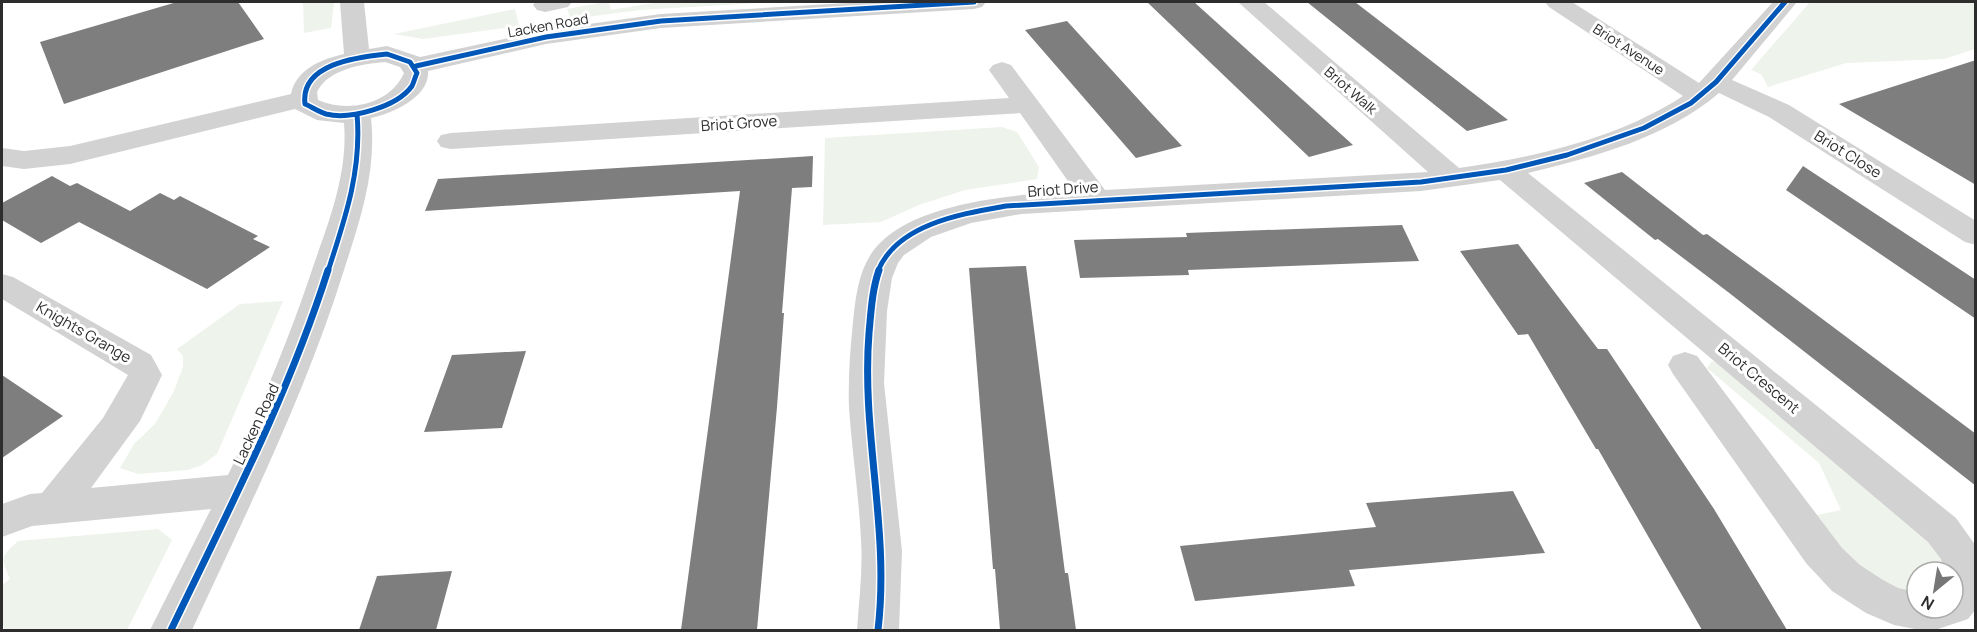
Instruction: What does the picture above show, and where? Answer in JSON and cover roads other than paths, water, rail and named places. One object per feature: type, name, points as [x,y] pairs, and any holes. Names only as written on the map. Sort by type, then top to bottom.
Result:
[{"type":"street","points":[[352,2],[357,57]]},
{"type":"street","name":"Lacken Road","points":[[416,66],[525,40],[661,21],[974,2]]},
{"type":"street","name":"Briot Walk","points":[[1250,2],[1453,178]]},
{"type":"street","name":"Briot Avenue","points":[[1557,2],[1708,89]]},
{"type":"street","name":"Briot Drive","points":[[878,630],[882,593],[881,542],[867,405],[867,368],[873,299],[881,265],[894,247],[907,238],[955,218],[1022,204],[1313,189],[1453,178],[1506,170],[1567,155],[1624,136],[1663,119],[1708,89],[1785,2]]},
{"type":"street","points":[[387,54],[400,56],[416,66],[418,75],[415,84],[406,94],[375,110],[357,114],[324,115],[313,111],[305,104],[303,99],[305,87],[313,78],[333,66],[357,57],[387,54]]},
{"type":"street","points":[[1002,70],[1096,199]]},
{"type":"street","name":"Briot Close","points":[[1708,89],[1779,111],[1976,235]]},
{"type":"street","points":[[2,157],[37,160],[70,155],[303,99]]},
{"type":"street","name":"Briot Grove","points":[[451,141],[1027,105]]},
{"type":"street","name":"Lacken Road","points":[[171,630],[291,376],[336,247],[357,162],[357,114]]},
{"type":"street","name":"Briot Crescent","points":[[1506,170],[1942,530],[1961,552],[1964,560]]},
{"type":"street","name":"Knights Grange","points":[[2,285],[139,364],[145,375],[139,391],[117,426],[52,508]]},
{"type":"street","points":[[1685,365],[1815,544],[1846,578],[1865,592],[1905,608]]},
{"type":"street","points":[[2,522],[30,510],[238,490]]},
{"type":"street","name":"Briot Crescent","points":[[1965,564],[1968,573],[1965,593]]}]
